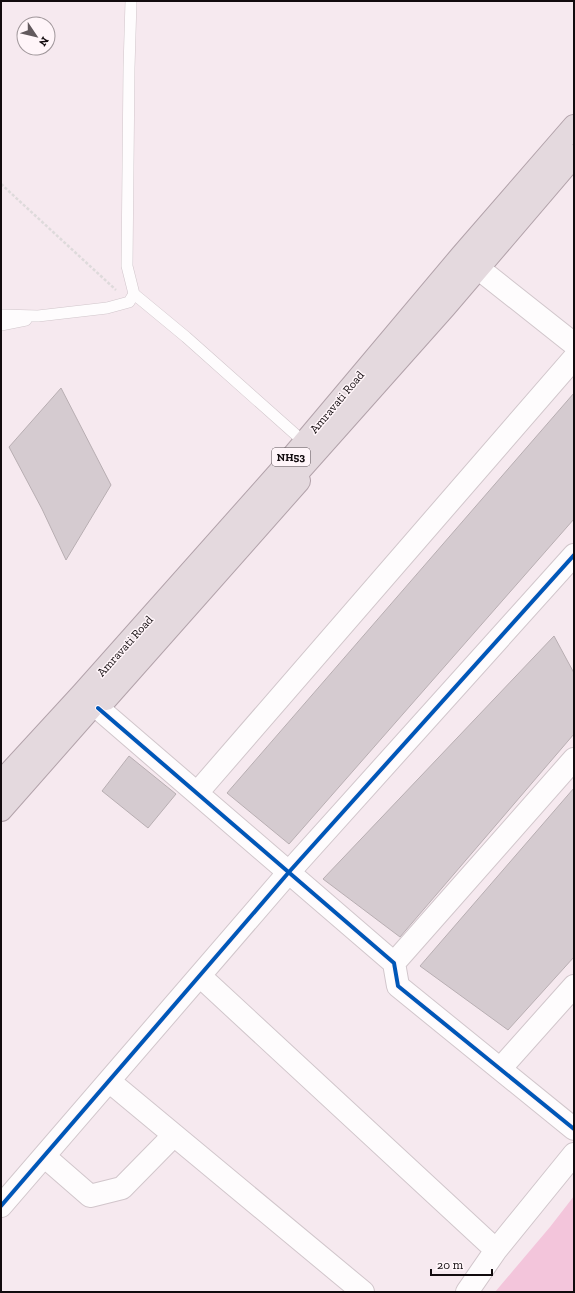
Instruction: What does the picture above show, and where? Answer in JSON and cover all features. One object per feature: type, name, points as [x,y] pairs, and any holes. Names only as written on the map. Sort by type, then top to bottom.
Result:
[{"type":"highway","name":"Amravati Road","points":[[1,782],[82,694],[282,469],[574,126]]},
{"type":"highway","points":[[1,793],[241,524],[470,261],[574,138]]},
{"type":"highway","points":[[1,810],[444,307],[574,156]]},
{"type":"highway","name":"Amravati Road","points":[[1,820],[98,708],[574,170]]},
{"type":"street","points":[[483,272],[574,344]]},
{"type":"street","points":[[197,793],[574,358]]},
{"type":"street","points":[[1,1206],[289,872],[574,554]]},
{"type":"street","points":[[98,708],[394,963],[398,986],[574,1129]]},
{"type":"street","points":[[394,963],[574,760]]},
{"type":"street","points":[[200,976],[496,1250]]},
{"type":"street","points":[[500,1069],[574,986]]},
{"type":"street","points":[[109,1081],[363,1292]]},
{"type":"street","points":[[44,1156],[90,1196],[122,1188],[174,1135]]},
{"type":"street","points":[[467,1292],[496,1250],[574,1154]]},
{"type":"lane","points":[[131,1],[127,266],[132,298],[186,337],[304,442]]},
{"type":"lane","points":[[1,315],[46,315],[107,308],[132,298]]},
{"type":"lane","points":[[1,326],[46,315]]},
{"type":"path","points":[[1,184],[132,298]]},
{"type":"shaded area","points":[[574,1196],[574,1292],[495,1292],[550,1227]]},
{"type":"building","points":[[61,388],[111,485],[66,560],[42,509],[9,447]]},
{"type":"building","points":[[574,393],[574,519],[289,844],[227,793]]},
{"type":"building","points":[[554,636],[574,673],[574,734],[400,937],[323,879]]},
{"type":"building","points":[[129,756],[176,794],[148,828],[102,791]]},
{"type":"building","points":[[574,788],[574,957],[508,1030],[420,966]]},
{"type":"cycle path","points":[[1,1206],[289,872],[574,555]]},
{"type":"cycle path","points":[[98,708],[394,963],[398,986],[574,1129]]}]
